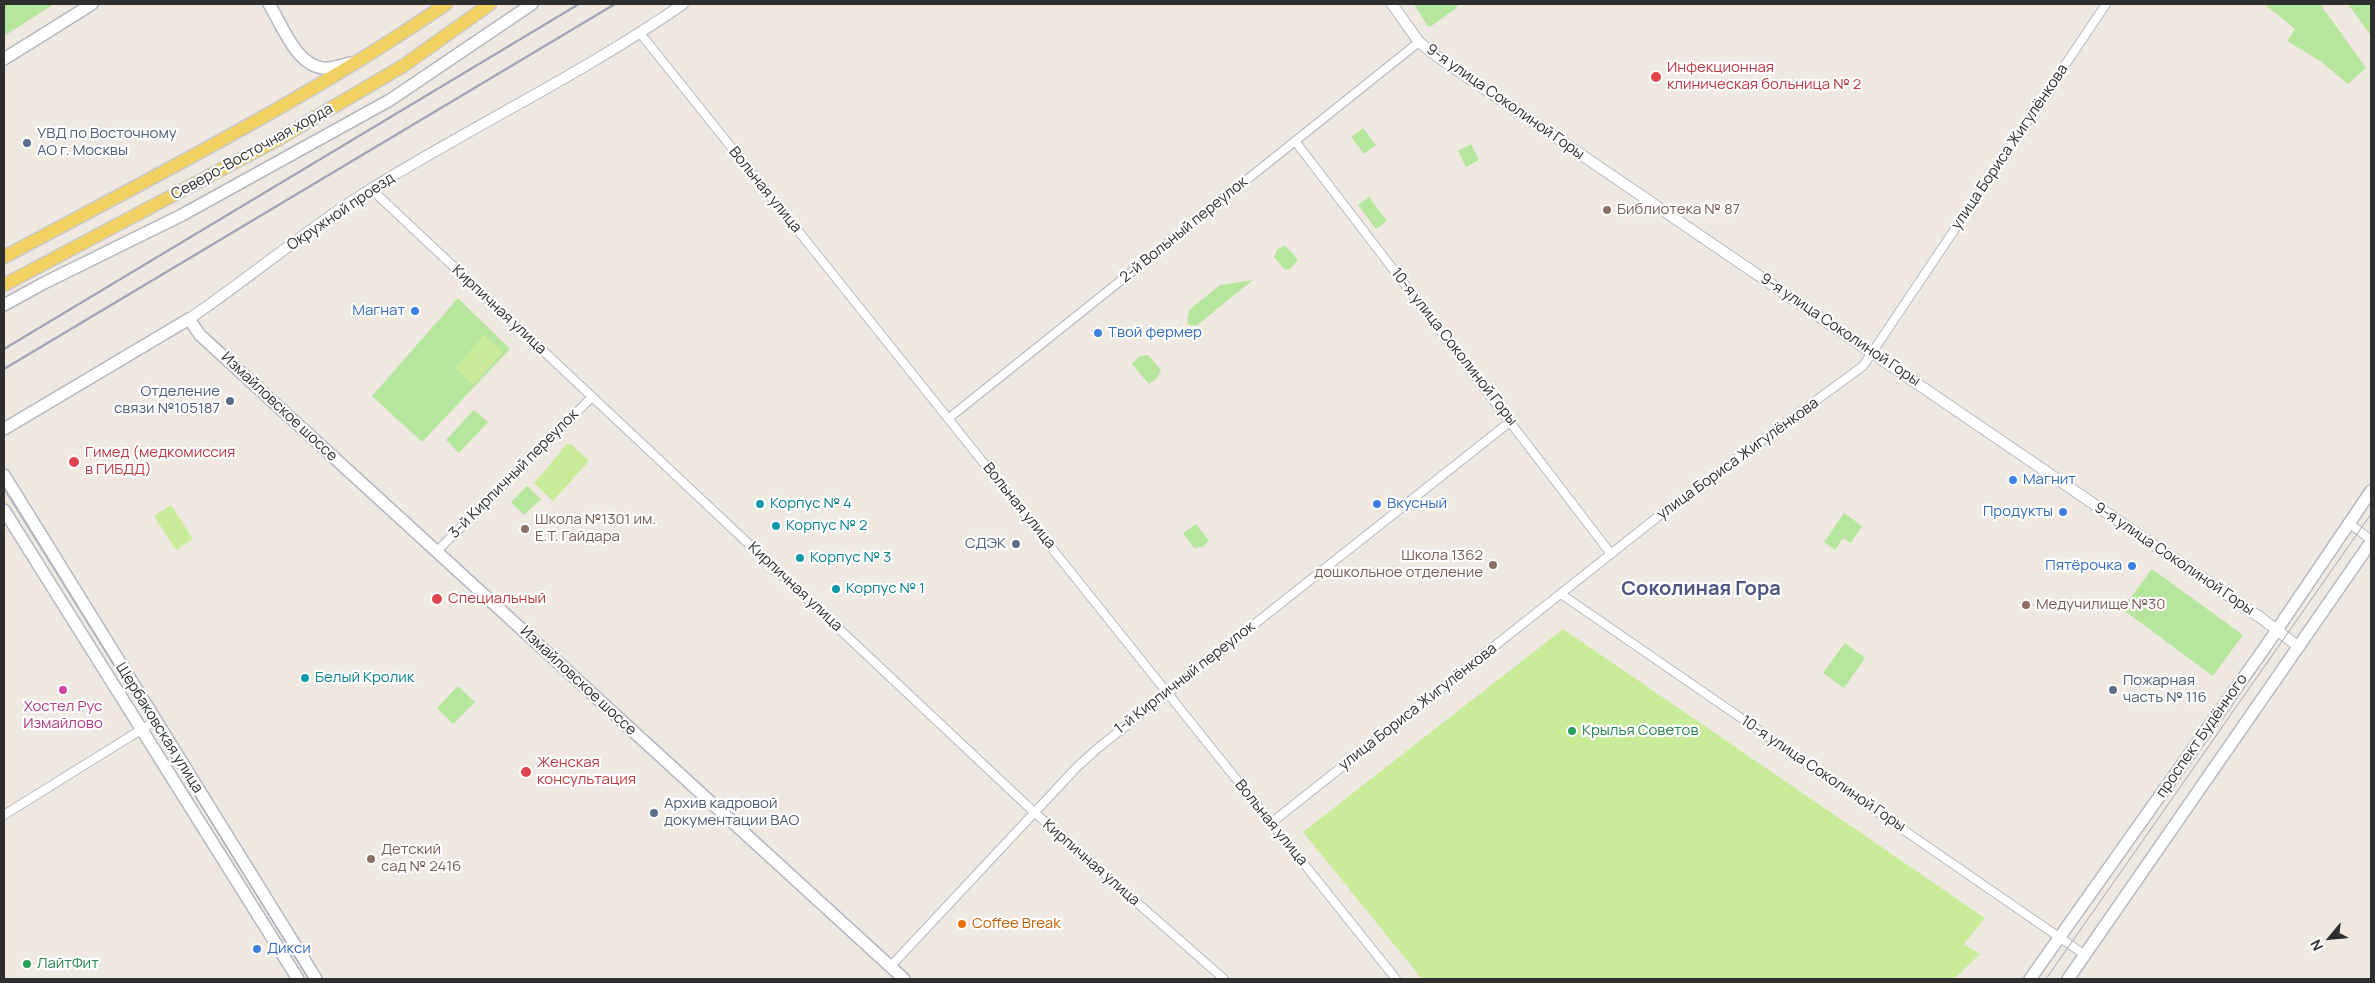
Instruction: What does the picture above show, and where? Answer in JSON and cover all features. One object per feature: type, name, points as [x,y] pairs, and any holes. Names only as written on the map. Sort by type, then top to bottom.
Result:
[{"type":"main road","points":[[4,59],[92,4]]},
{"type":"main road","points":[[269,4],[300,56],[313,65],[324,69],[362,60]]},
{"type":"main road","name":"Северо-Восточная хорда","points":[[4,257],[193,156],[362,60],[446,4]]},
{"type":"main road","name":"Северо-Восточная хорда","points":[[4,284],[275,141],[403,66],[490,4]]},
{"type":"main road","points":[[4,305],[44,283],[182,215],[390,100],[532,4]]},
{"type":"main road","name":"Окружной проезд","points":[[4,430],[189,318]]},
{"type":"main road","name":"Измайловское шоссе","points":[[189,318],[200,335],[904,979]]},
{"type":"main road","name":"Щербаковская улица","points":[[4,475],[316,979]]},
{"type":"main road","name":"проспект Будённого","points":[[2030,979],[2277,630],[2371,491]]},
{"type":"main road","name":"Щербаковская улица","points":[[4,510],[298,979]]},
{"type":"main road","name":"проспект Будённого","points":[[2068,979],[2371,541]]},
{"type":"street","name":"Окружной проезд","points":[[189,318],[250,277],[327,218],[371,189],[640,34],[683,4]]},
{"type":"street","name":"9-я улица Соколиной Горы","points":[[1392,4],[1419,42],[1469,79],[1872,352],[2299,647]]},
{"type":"street","name":"улица Бориса Жигулёнкова","points":[[1271,824],[1611,554],[1863,366],[2106,4]]},
{"type":"street","name":"Вольная улица","points":[[640,34],[1396,979]]},
{"type":"street","name":"2-й Вольный переулок","points":[[949,418],[1419,42]]},
{"type":"street","name":"10-я улица Соколиной Горы","points":[[1295,141],[1611,554]]},
{"type":"street","name":"Кирпичная улица","points":[[371,189],[1035,813],[1224,979]]},
{"type":"street","name":"3-й Кирпичный переулок","points":[[436,552],[592,397]]},
{"type":"street","name":"1-й Кирпичный переулок","points":[[890,967],[1077,767],[1166,692],[1511,421]]},
{"type":"street","points":[[2348,523],[2371,541]]},
{"type":"street","name":"10-я улица Соколиной Горы","points":[[1561,594],[2085,955]]},
{"type":"street","points":[[4,815],[155,721]]},
{"type":"green space","points":[[4,4],[54,4],[4,36]]},
{"type":"green space","points":[[1414,4],[1459,4],[1430,27]]},
{"type":"green space","points":[[2264,4],[2320,4],[2366,68],[2348,84],[2320,61],[2287,41],[2295,29]]},
{"type":"green space","points":[[2348,4],[2371,4],[2371,36]]},
{"type":"green space","points":[[1363,128],[1376,145],[1364,154],[1351,137]]},
{"type":"green space","points":[[1471,144],[1479,160],[1466,167],[1458,151]]},
{"type":"green space","points":[[1369,197],[1387,221],[1376,229],[1358,205]]},
{"type":"green space","points":[[1285,245],[1298,260],[1291,268],[1285,270],[1274,257],[1277,250]]},
{"type":"green space","points":[[1253,280],[1196,326],[1187,324],[1189,310],[1220,285]]},
{"type":"green space","points":[[458,298],[510,349],[422,442],[372,396]]},
{"type":"green space","points":[[484,335],[503,352],[473,385],[455,368]]},
{"type":"green space","points":[[1148,355],[1161,370],[1157,378],[1149,384],[1132,364],[1140,356]]},
{"type":"green space","points":[[474,410],[488,422],[459,453],[446,440]]},
{"type":"green space","points":[[567,444],[572,445],[589,461],[553,501],[534,483]]},
{"type":"green space","points":[[527,486],[541,499],[524,515],[511,502]]},
{"type":"green space","points":[[171,505],[193,539],[176,550],[154,516]]},
{"type":"green space","points":[[1844,513],[1862,526],[1851,543],[1843,538],[1835,550],[1824,542]]},
{"type":"green space","points":[[1196,524],[1209,541],[1202,547],[1194,548],[1183,533]]},
{"type":"green space","points":[[2152,569],[2243,635],[2213,676],[2122,609]]},
{"type":"green space","name":"Крылья Советов","points":[[1563,629],[1985,918],[1964,944],[1980,954],[1954,979],[1422,979],[1303,832]]},
{"type":"green space","points":[[1845,643],[1865,658],[1844,688],[1823,673]]},
{"type":"green space","points":[[458,686],[475,702],[453,724],[437,708]]},
{"type":"tram line","points":[[4,489],[309,979]]},
{"type":"tram line","points":[[2046,979],[2371,514]]},
{"type":"railway","points":[[4,349],[579,4]]},
{"type":"railway","points":[[4,369],[615,4]]},
{"type":"place","name":"Инфекционная клиническая больница № 2","points":[[1656,77]]},
{"type":"place","name":"УВД по Восточному АО г. Москвы","points":[[27,143]]},
{"type":"place","name":"Библиотека № 87","points":[[1607,210]]},
{"type":"place","name":"Магнат","points":[[415,311]]},
{"type":"place","name":"Твой фермер","points":[[1098,333]]},
{"type":"place","name":"Отделение связи №105187","points":[[230,401]]},
{"type":"place","name":"Гимед (медкомиссия в ГИБДД)","points":[[74,462]]},
{"type":"place","name":"Магнит","points":[[2013,480]]},
{"type":"place","name":"Корпус № 4","points":[[760,504]]},
{"type":"place","name":"Вкусный","points":[[1377,504]]},
{"type":"place","name":"Продукты","points":[[2063,512]]},
{"type":"place","name":"Корпус № 2","points":[[776,526]]},
{"type":"place","name":"Школа №1301 им. Е.Т. Гайдара","points":[[525,529]]},
{"type":"place","name":"СДЭК","points":[[1016,544]]},
{"type":"place","name":"Корпус № 3","points":[[800,558]]},
{"type":"place","name":"Школа 1362 дошкольное отделение","points":[[1493,565]]},
{"type":"place","name":"Пятёрочка","points":[[2132,566]]},
{"type":"place","name":"Корпус № 1","points":[[836,589]]},
{"type":"place","name":"Специальный","points":[[437,599]]},
{"type":"place","name":"Медучилище №30","points":[[2026,605]]},
{"type":"place","name":"Белый Кролик","points":[[305,678]]},
{"type":"place","name":"Хостел Рус Измайлово","points":[[63,690]]},
{"type":"place","name":"Пожарная часть № 116","points":[[2113,690]]},
{"type":"place","name":"Крылья Советов","points":[[1572,731]]},
{"type":"place","name":"Женская консультация","points":[[526,772]]},
{"type":"place","name":"Архив кадровой документации ВАО","points":[[654,813]]},
{"type":"place","name":"Детский сад № 2416","points":[[371,859]]},
{"type":"place","name":"Coffee Break","points":[[962,924]]},
{"type":"place","name":"Дикси","points":[[257,949]]},
{"type":"place","name":"ЛайтФит","points":[[27,964]]},
{"type":"district","name":"Соколиная Гора","points":[[1701,589]]}]
